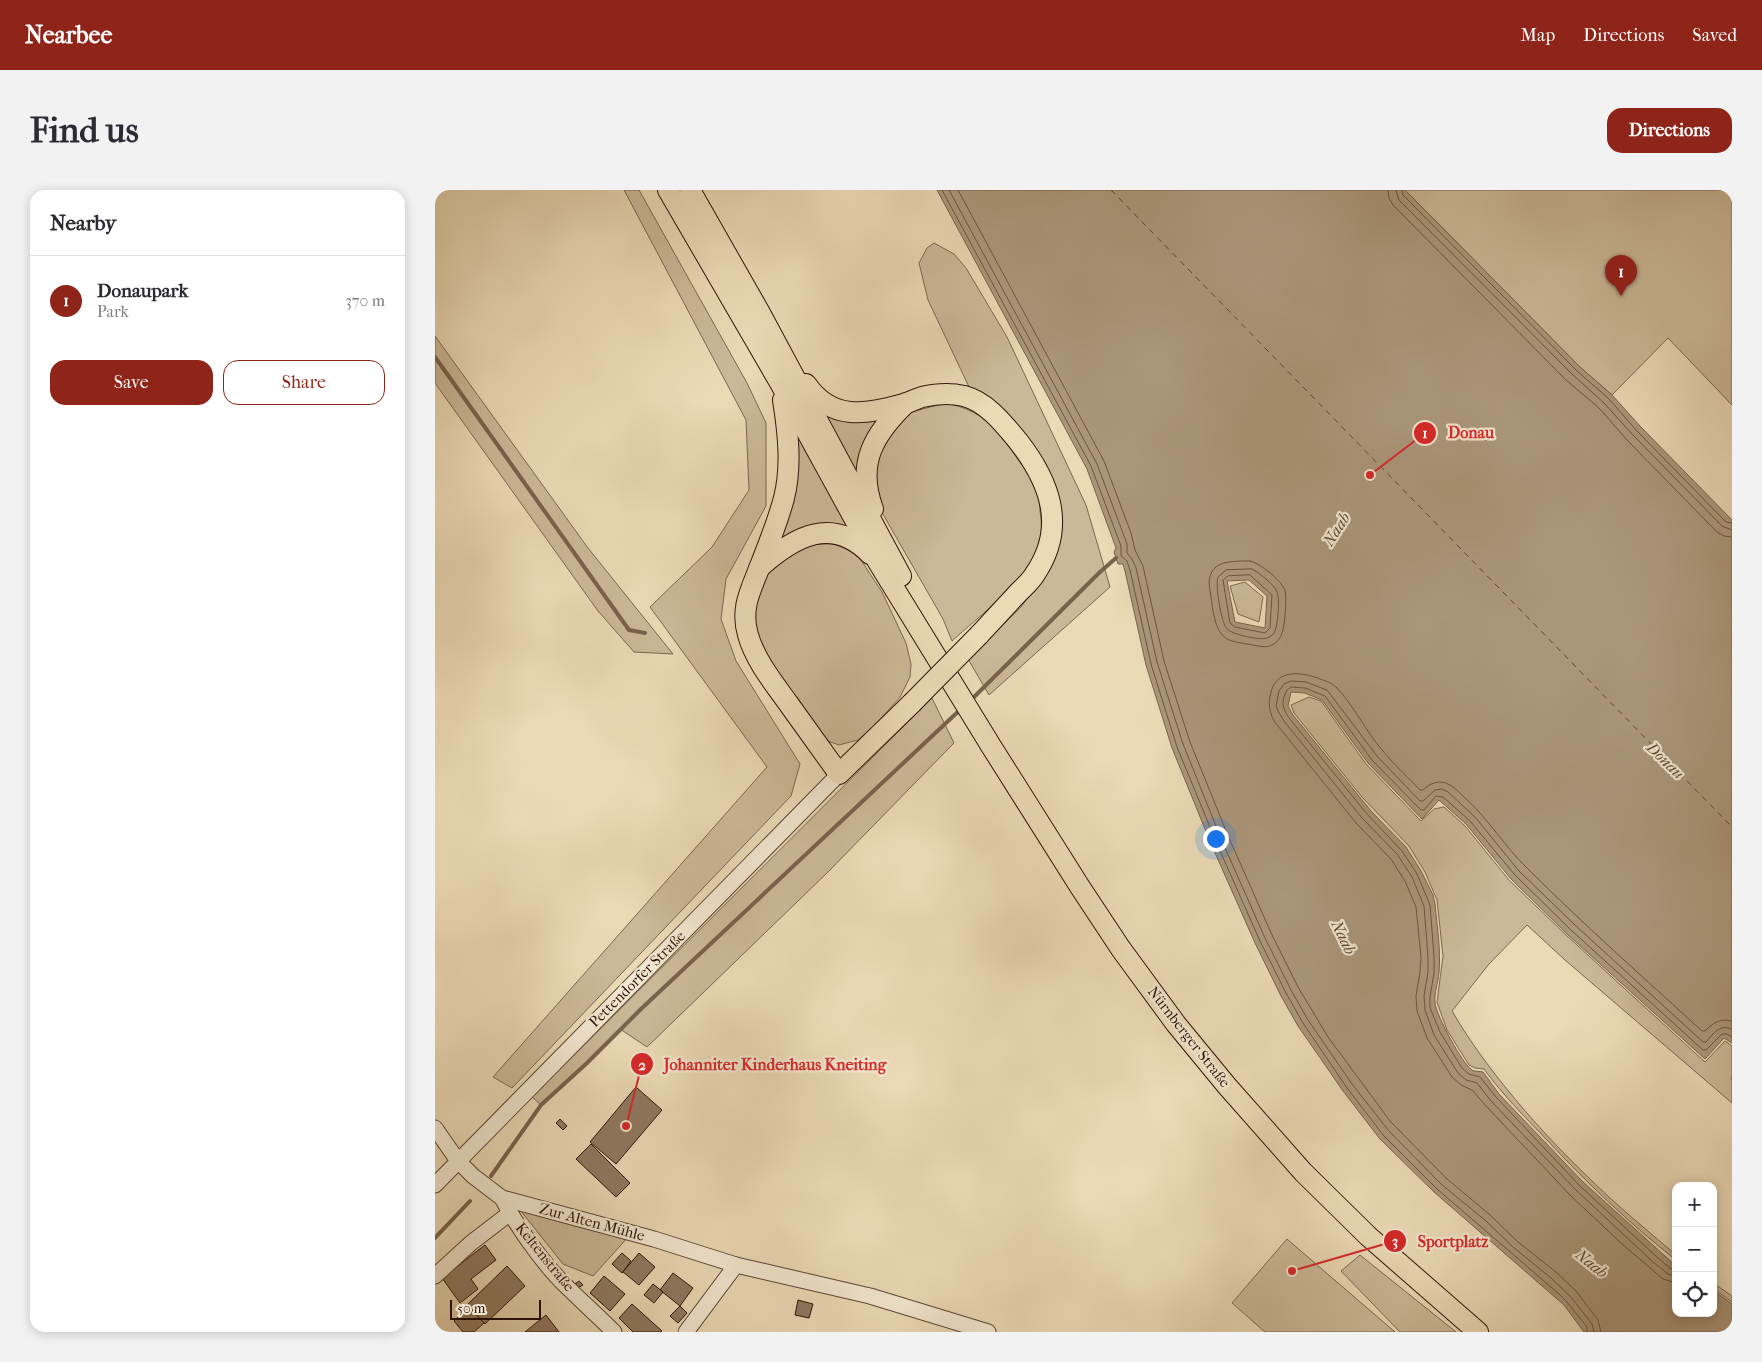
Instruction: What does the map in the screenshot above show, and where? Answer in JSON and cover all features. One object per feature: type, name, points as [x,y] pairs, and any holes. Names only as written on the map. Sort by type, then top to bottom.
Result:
[{"type":"main road","points":[[668,190],[780,383],[878,562],[925,640],[960,693]]},
{"type":"main road","points":[[690,190],[760,313],[898,570],[960,693]]},
{"type":"main road","points":[[760,313],[807,387],[819,400],[830,407],[842,412],[854,413],[906,403],[922,397],[951,394],[965,396],[985,408],[1003,422],[1021,446],[1044,483],[1051,502],[1053,525],[1048,547],[1035,575],[913,703],[839,774],[768,675],[747,633],[745,614],[750,588],[781,511],[787,483],[788,439],[780,383]]},
{"type":"main road","points":[[898,570],[870,501],[866,475],[867,461],[872,444],[890,419],[906,403]]},
{"type":"main road","points":[[759,569],[796,540],[810,534],[827,533],[840,535],[852,540],[863,547],[878,562]]},
{"type":"main road","name":"Nürnberger Straße","points":[[960,693],[1080,888],[1175,1024],[1303,1172],[1368,1236],[1478,1332]]},
{"type":"street","name":"Pettendorfer Straße","points":[[435,1185],[839,774]]},
{"type":"street","points":[[435,1128],[458,1160]]},
{"type":"street","name":"Zur Alten Mühle","points":[[458,1160],[473,1176],[502,1198],[654,1239],[736,1265],[870,1296],[989,1332]]},
{"type":"street","name":"Keltenstraße","points":[[502,1198],[509,1212],[559,1280],[615,1332]]},
{"type":"street","points":[[435,1276],[509,1212]]},
{"type":"street","points":[[686,1332],[736,1265]]},
{"type":"shaded area","points":[[624,190],[639,190],[747,383],[766,423],[766,506],[726,579],[721,619],[736,661],[800,764],[791,796],[512,1088],[493,1077],[767,767],[650,607],[712,547],[749,490],[746,420]]},
{"type":"shaded area","points":[[1405,190],[1732,190],[1732,405],[1668,338],[1612,395],[1580,367]]},
{"type":"shaded area","points":[[934,243],[954,254],[966,268],[1007,337],[1086,505],[1110,587],[989,695],[968,659],[1021,607],[1042,579],[1059,535],[1020,429],[969,387],[928,300],[919,263],[927,248]]},
{"type":"shaded area","points":[[435,336],[588,548],[673,654],[634,652],[598,611],[435,383]]},
{"type":"shaded area","points":[[946,403],[969,410],[978,415],[1000,435],[1037,489],[1041,524],[1039,546],[1025,571],[1001,597],[952,641],[943,619],[876,502],[875,459],[880,442],[907,413]]},
{"type":"shaded area","points":[[822,411],[887,412],[857,481]]},
{"type":"shaded area","points":[[795,427],[850,528],[774,546]]},
{"type":"shaded area","points":[[808,541],[846,543],[857,554],[882,592],[906,643],[911,664],[910,677],[900,697],[874,726],[858,740],[839,745],[825,740],[778,676],[757,636],[754,618],[756,596],[766,572]]},
{"type":"shaded area","points":[[1245,582],[1263,597],[1259,622],[1238,614],[1230,586]]},
{"type":"shaded area","points":[[1309,697],[1321,701],[1366,764],[1421,821],[1434,809],[1444,807],[1465,826],[1509,880],[1566,935],[1705,1062],[1725,1041],[1732,1046],[1732,1103],[1565,960],[1527,925],[1489,964],[1452,1011],[1481,1056],[1534,1121],[1600,1189],[1672,1252],[1672,1257],[1608,1202],[1513,1105],[1484,1069],[1469,1065],[1447,1030],[1437,1002],[1443,956],[1437,900],[1425,872],[1409,846],[1362,797],[1294,713],[1291,705]]},
{"type":"shaded area","points":[[932,698],[954,743],[828,872],[647,1047],[620,1029],[587,1063],[541,1105],[532,1097]]},
{"type":"shaded area","points":[[517,1206],[630,1235],[593,1276],[563,1264]]},
{"type":"shaded area","points":[[1287,1239],[1395,1332],[1265,1332],[1232,1303]]},
{"type":"shaded area","points":[[1360,1255],[1456,1332],[1400,1332],[1341,1271]]},
{"type":"shaded area","points":[[1717,1286],[1732,1296],[1732,1302],[1717,1291]]},
{"type":"water","name":"Naab","points":[[937,190],[1405,190],[1580,367],[1612,395],[1732,520],[1732,1043],[1724,1038],[1705,1059],[1567,934],[1511,879],[1466,824],[1439,800],[1422,819],[1368,763],[1322,700],[1305,693],[1291,692],[1288,706],[1293,715],[1371,811],[1406,847],[1433,895],[1439,938],[1439,973],[1435,1003],[1445,1028],[1463,1059],[1472,1070],[1483,1072],[1499,1094],[1583,1182],[1672,1262],[1672,1317],[1717,1317],[1717,1293],[1732,1304],[1732,1332],[1584,1332],[1564,1305],[1434,1192],[1380,1139],[1343,1091],[1298,1026],[1255,943],[1212,846],[1172,748],[1146,665],[1123,564],[1118,564],[1114,552],[1116,548],[1087,469]],"holes":[[[1249,580],[1267,596],[1265,628],[1235,622],[1227,581]]]},
{"type":"building","points":[[636,1087],[662,1110],[616,1164],[590,1142]]},
{"type":"building","points":[[560,1119],[567,1126],[563,1130],[556,1123]]},
{"type":"building","points":[[591,1144],[630,1183],[616,1197],[576,1159]]},
{"type":"building","points":[[485,1245],[496,1260],[471,1279],[478,1289],[460,1303],[442,1278]]},
{"type":"building","points":[[622,1253],[631,1261],[622,1273],[612,1264]]},
{"type":"building","points":[[639,1253],[655,1267],[639,1285],[623,1272]]},
{"type":"building","points":[[507,1266],[525,1286],[485,1324],[467,1305]]},
{"type":"building","points":[[673,1273],[693,1288],[680,1306],[660,1290]]},
{"type":"building","points":[[604,1276],[625,1294],[610,1311],[590,1293]]},
{"type":"building","points":[[579,1281],[583,1285],[578,1288],[575,1284]]},
{"type":"building","points":[[653,1284],[663,1292],[654,1303],[644,1295]]},
{"type":"building","points":[[798,1300],[813,1304],[809,1318],[795,1315]]},
{"type":"building","points":[[632,1304],[662,1331],[633,1332],[619,1318]]},
{"type":"building","points":[[680,1306],[687,1313],[678,1323],[670,1316]]},
{"type":"building","points":[[469,1307],[484,1323],[474,1332],[463,1332],[454,1321]]},
{"type":"building","points":[[546,1315],[559,1332],[525,1332]]},
{"type":"waterway","points":[[435,357],[629,630],[645,633]]},
{"type":"waterway","points":[[971,700],[1116,558]]},
{"type":"waterway","points":[[491,1176],[541,1105],[962,708]]},
{"type":"waterway","points":[[435,1238],[470,1201]]},
{"type":"ferry route","points":[[1111,190],[1732,827]]},
{"type":"place","name":"Donaupark","points":[[1621,296]]},
{"type":"place","name":"Donau","points":[[1370,475]]},
{"type":"place","name":"Johanniter Kinderhaus Kneiting","points":[[626,1126]]},
{"type":"place","name":"Sportplatz","points":[[1292,1271]]}]
